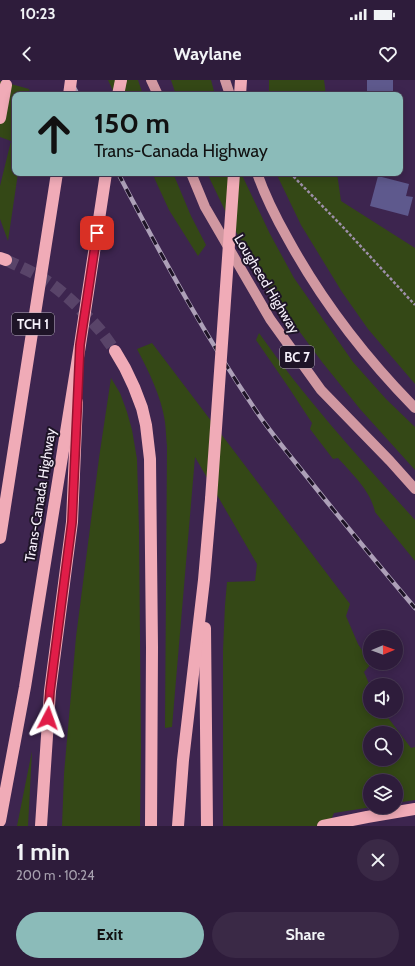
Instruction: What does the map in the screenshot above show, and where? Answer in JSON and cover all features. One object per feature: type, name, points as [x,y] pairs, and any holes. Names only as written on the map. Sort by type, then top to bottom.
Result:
[{"type":"highway","points":[[69,92],[71,80]]},
{"type":"highway","points":[[119,92],[121,80]]},
{"type":"highway","points":[[240,92],[241,80]]},
{"type":"highway","points":[[0,110],[7,82]]},
{"type":"highway","points":[[0,118],[7,82]]},
{"type":"highway","name":"TCH 1","points":[[0,538],[57,176]]},
{"type":"highway","name":"Trans-Canada Highway","points":[[0,821],[26,679],[106,176]]},
{"type":"highway","points":[[178,826],[183,760],[204,580],[211,499],[234,176]]},
{"type":"highway","points":[[41,826],[50,691],[72,522],[80,345]]},
{"type":"highway","points":[[115,351],[134,387],[142,408],[146,425],[150,459],[152,587],[151,826]]},
{"type":"highway","points":[[0,493],[10,475]]},
{"type":"highway","points":[[204,580],[207,826]]},
{"type":"highway","points":[[323,826],[415,809]]},
{"type":"main road","points":[[151,80],[157,92]]},
{"type":"main road","points":[[225,80],[229,92]]},
{"type":"main road","name":"Lougheed Highway","points":[[192,176],[205,207],[270,319],[321,390],[415,489]]},
{"type":"main road","points":[[258,176],[269,201],[298,258],[322,296],[352,338],[415,408]]},
{"type":"path","points":[[293,176],[342,226],[415,306]]},
{"type":"green space","points":[[108,80],[138,80],[142,92],[114,92]]},
{"type":"green space","points":[[171,80],[211,80],[214,92],[175,92]]},
{"type":"green space","points":[[269,80],[324,80],[326,92],[269,92]]},
{"type":"green space","points":[[0,81],[29,89],[30,92],[12,92],[12,176],[18,176],[8,241],[0,219],[0,186],[11,141],[0,137]]},
{"type":"green space","points":[[153,176],[174,176],[191,216],[206,245],[198,256],[169,210]]},
{"type":"green space","points":[[208,176],[242,176],[270,234],[294,278],[353,362],[386,399],[415,427],[415,470],[360,409],[322,362],[274,297],[230,221]]},
{"type":"green space","points":[[277,176],[337,176],[341,201],[415,248],[415,384],[368,329],[342,292],[301,225]]},
{"type":"green space","points":[[259,333],[315,406],[415,520],[415,561],[375,512],[370,497],[360,483],[338,458],[333,459],[310,429],[312,423],[256,340]]},
{"type":"green space","points":[[152,343],[350,604],[346,616],[358,644],[363,652],[363,670],[366,670],[364,672],[367,678],[363,678],[363,718],[388,718],[394,726],[363,726],[363,766],[403,766],[403,737],[411,748],[415,747],[415,800],[403,802],[403,774],[363,774],[363,808],[334,813],[328,826],[223,826],[223,650],[227,582],[255,581],[257,564],[195,457],[172,727],[165,728],[167,446],[165,422],[161,403],[150,375],[137,349]]},
{"type":"green space","points":[[111,378],[120,393],[127,412],[137,459],[141,747],[140,826],[62,826],[64,774],[76,637]]},
{"type":"green space","points":[[32,751],[28,826],[17,826]]},
{"type":"building","points":[[367,80],[393,80],[393,92],[367,92]]},
{"type":"building","points":[[378,176],[409,184],[406,196],[413,197],[408,216],[370,206]]},
{"type":"tunnel","points":[[6,260],[38,275],[65,295],[99,329],[115,351]]},
{"type":"railway","points":[[70,80],[76,92]]},
{"type":"railway","points":[[120,176],[186,298],[241,389],[261,418],[327,502],[415,608]]},
{"type":"route","points":[[48,718],[50,691],[72,522],[80,345],[97,233]]}]
